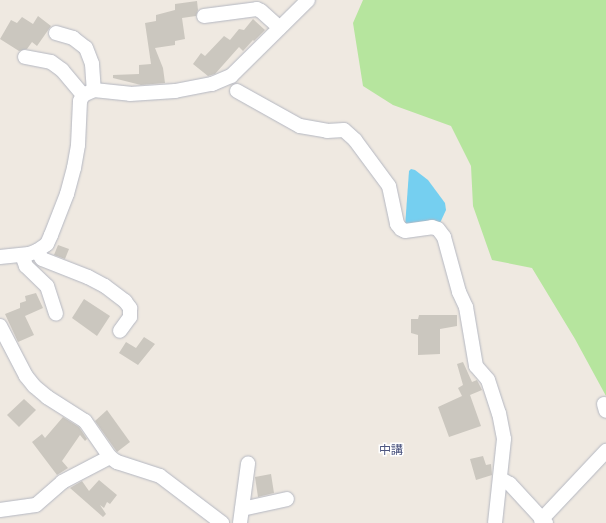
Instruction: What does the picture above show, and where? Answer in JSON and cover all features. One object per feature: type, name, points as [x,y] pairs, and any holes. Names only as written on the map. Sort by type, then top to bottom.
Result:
[{"type":"street","points":[[25,57],[51,62],[88,92],[130,94],[175,90],[212,84],[231,76],[308,0]]},
{"type":"street","points":[[204,16],[257,9],[280,28]]},
{"type":"street","points":[[0,257],[22,255],[37,251],[46,244],[67,194],[78,145],[80,102],[88,92],[92,64],[86,48],[73,38],[56,33]]},
{"type":"street","points":[[237,91],[300,126],[327,130],[344,130],[355,140],[389,186],[397,224],[401,229],[405,231],[432,227],[438,229],[444,237],[459,292],[466,307],[476,366],[488,380],[499,413],[504,439],[501,479],[495,523]]},
{"type":"street","points":[[37,251],[42,259],[88,277],[105,286],[125,301],[130,308],[130,317],[120,331]]},
{"type":"street","points":[[22,255],[26,266],[47,286],[56,314]]},
{"type":"street","points":[[0,326],[26,376],[34,386],[47,397],[85,421],[110,457],[117,462],[160,476],[222,523]]},
{"type":"street","points":[[501,479],[510,484],[544,521],[606,451]]},
{"type":"street","points":[[0,510],[36,505],[62,482],[110,457]]},
{"type":"street","points":[[240,523],[248,464]]},
{"type":"street","points":[[242,509],[287,499]]},
{"type":"green space","points":[[363,0],[606,0],[606,396],[575,339],[532,268],[492,260],[473,206],[471,166],[451,126],[393,105],[363,86],[353,23]]},
{"type":"water","points":[[411,169],[415,170],[428,180],[445,203],[446,210],[440,223],[405,227],[409,171]]},
{"type":"building","points":[[197,1],[198,10],[196,16],[182,18],[185,39],[175,41],[175,45],[155,48],[163,68],[165,83],[141,85],[113,78],[113,75],[139,74],[139,65],[151,64],[145,23],[156,21],[156,15],[175,10],[175,4]]},
{"type":"building","points":[[38,16],[51,26],[37,46],[32,42],[27,49],[19,51],[0,39],[11,20],[17,23],[22,17],[33,24]]},
{"type":"building","points":[[253,19],[265,30],[243,51],[239,47],[215,74],[208,76],[193,64],[201,53],[205,56],[224,36],[230,40],[239,29],[244,30]]},
{"type":"building","points":[[58,245],[69,249],[65,259],[54,255]]},
{"type":"building","points":[[36,293],[43,308],[25,316],[34,335],[18,342],[5,314],[20,308],[20,303],[26,301],[25,296]]},
{"type":"building","points":[[84,299],[110,316],[97,336],[72,318]]},
{"type":"building","points":[[419,315],[457,315],[457,326],[440,329],[440,354],[418,355],[418,335],[411,333],[411,319],[418,319]]},
{"type":"building","points":[[144,337],[155,344],[138,365],[119,353],[126,342],[136,348]]},
{"type":"building","points":[[463,362],[472,382],[477,380],[482,390],[470,395],[481,426],[449,437],[438,407],[462,396],[458,388],[463,385],[457,364]]},
{"type":"building","points":[[24,399],[36,410],[19,427],[7,415]]},
{"type":"building","points":[[107,410],[130,442],[117,452],[95,421]]},
{"type":"building","points":[[63,417],[79,427],[87,439],[85,441],[80,435],[62,461],[68,468],[57,475],[32,442],[42,434],[45,438]]},
{"type":"building","points":[[483,456],[486,465],[491,464],[492,475],[476,480],[470,459]]},
{"type":"building","points":[[271,474],[274,493],[258,497],[255,477]]},
{"type":"building","points":[[99,480],[117,495],[110,504],[107,502],[104,508],[100,505],[106,514],[103,517],[70,488],[82,481],[89,491]]},
{"type":"district","name":"中講","points":[[391,450]]}]
